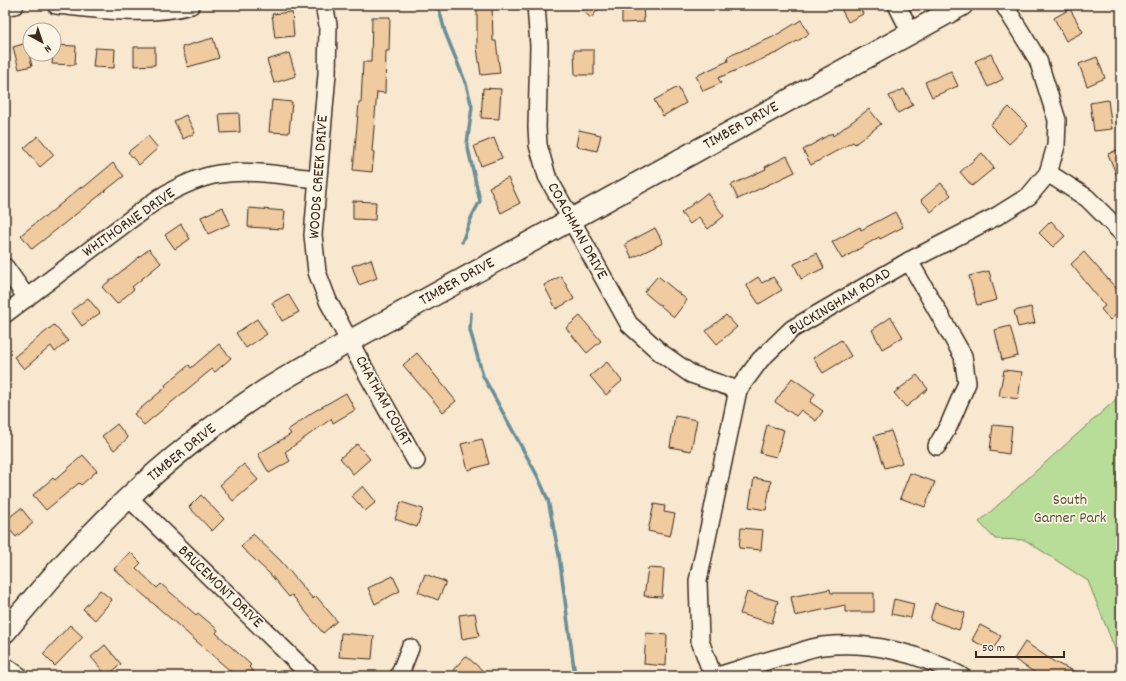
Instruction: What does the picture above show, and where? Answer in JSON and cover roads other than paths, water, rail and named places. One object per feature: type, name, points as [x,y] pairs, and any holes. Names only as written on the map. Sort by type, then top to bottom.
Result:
[{"type":"main road","name":"TIMBER DRIVE","points":[[5,632],[79,546],[128,497],[208,431],[262,393],[350,341],[962,5]]},
{"type":"street","points":[[5,6],[16,5]]},
{"type":"street","points":[[56,5],[128,12],[154,12],[191,5]]},
{"type":"street","name":"WOODS CREEK DRIVE","points":[[324,5],[328,25],[327,74],[313,235],[317,272],[328,301],[350,341]]},
{"type":"street","name":"COACHMAN DRIVE","points":[[536,5],[539,46],[538,145],[547,176],[629,324],[660,353],[691,374],[738,390]]},
{"type":"street","points":[[897,5],[911,33]]},
{"type":"street","name":"BUCKINGHAM ROAD","points":[[713,676],[700,641],[698,581],[738,390],[760,360],[792,329],[909,261],[997,216],[1029,196],[1048,173],[1056,146],[1057,120],[1038,60],[1004,5]]},
{"type":"street","points":[[1048,173],[1088,198],[1121,232]]},
{"type":"street","name":"WHITHORNE DRIVE","points":[[5,314],[136,214],[178,187],[198,179],[219,174],[266,174],[317,179]]},
{"type":"street","points":[[909,261],[963,356],[967,383],[949,425],[937,446]]},
{"type":"street","points":[[5,267],[27,298]]},
{"type":"street","name":"CHATHAM COURT","points":[[350,341],[416,461]]},
{"type":"street","name":"BRUCEMONT DRIVE","points":[[128,497],[311,676]]},
{"type":"street","points":[[718,676],[770,659],[822,646],[866,645],[917,656],[945,667],[961,676]]},
{"type":"street","points":[[399,676],[410,648]]},
{"type":"street","points":[[5,666],[18,676]]},
{"type":"waterway","points":[[438,5],[445,32],[466,84],[472,107],[467,144],[480,201],[472,216],[462,242]]},
{"type":"waterway","points":[[471,313],[470,330],[483,376],[538,477],[548,500],[559,555],[575,676]]},
{"type":"park label","name":"South Garner Park","points":[[1070,509]]}]
